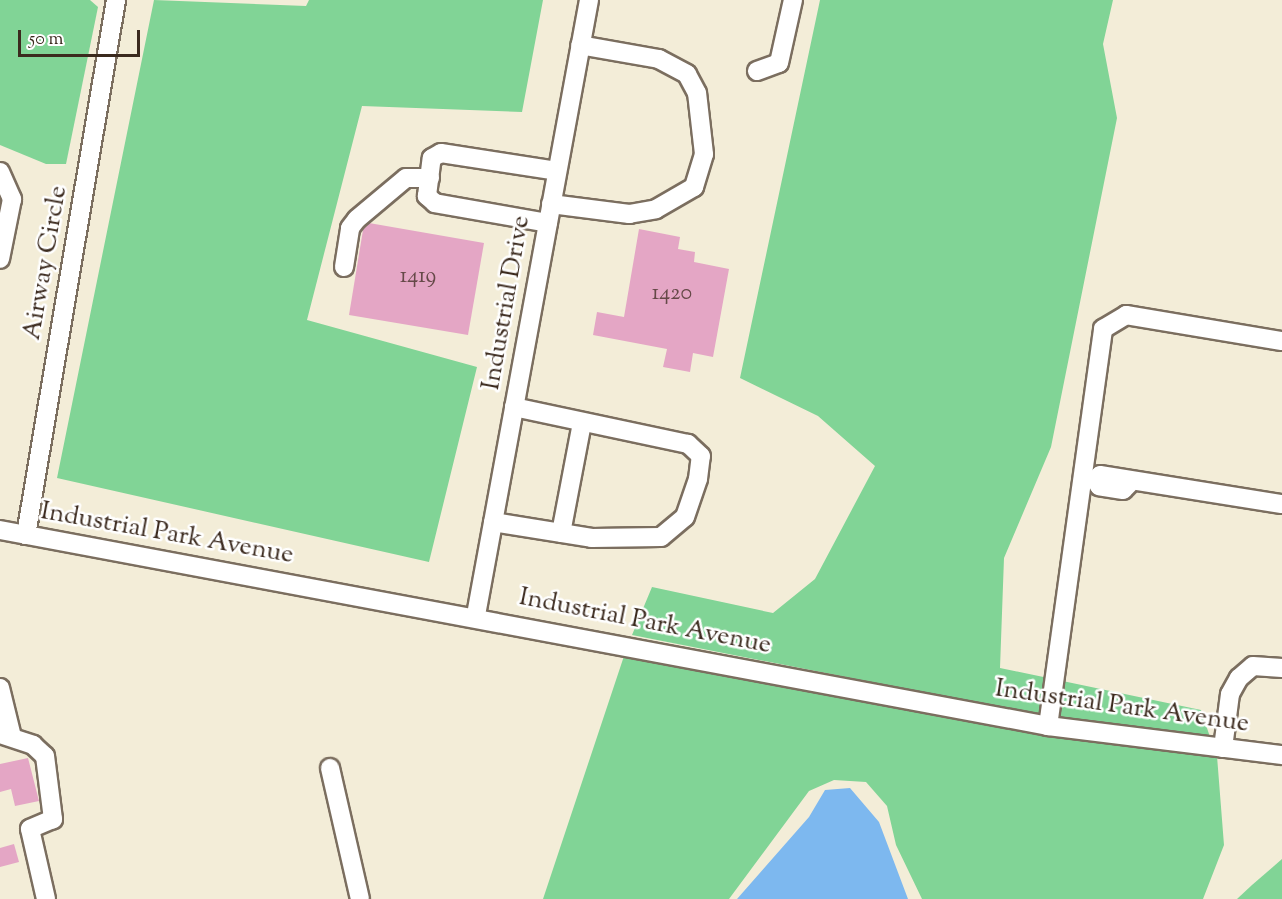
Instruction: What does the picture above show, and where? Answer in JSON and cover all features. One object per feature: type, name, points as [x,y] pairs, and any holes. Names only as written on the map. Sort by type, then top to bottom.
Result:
[{"type":"street","name":"Airway Circle","points":[[26,535],[116,0]]},
{"type":"street","name":"Industrial Drive","points":[[476,615],[589,0]]},
{"type":"street","points":[[757,71],[779,63],[793,0]]},
{"type":"street","points":[[557,171],[441,153],[432,158],[427,196],[435,203],[550,214],[628,214],[656,209],[694,187],[704,154],[697,93],[687,74],[659,59],[580,45]]},
{"type":"street","points":[[0,172],[12,198],[0,259]]},
{"type":"street","points":[[344,267],[350,228],[357,219],[406,178],[430,178]]},
{"type":"street","points":[[1048,726],[1088,479],[1100,338],[1108,322],[1126,315],[1282,341]]},
{"type":"street","points":[[493,522],[561,533],[661,537],[685,517],[698,479],[701,456],[688,444],[514,407]]},
{"type":"street","points":[[561,533],[582,423]]},
{"type":"street","points":[[1088,479],[1100,475],[1129,484],[1282,504]]},
{"type":"street","name":"Industrial Park Avenue","points":[[0,530],[476,615],[1048,726],[1282,755]]},
{"type":"street","points":[[1223,748],[1235,684],[1253,666],[1282,668]]},
{"type":"street","points":[[0,688],[6,735],[45,756],[53,819],[30,829],[46,899]]},
{"type":"street","points":[[330,768],[360,899]]},
{"type":"green space","points":[[0,0],[90,0],[98,7],[66,164],[46,164],[0,145]]},
{"type":"green space","points":[[154,0],[306,6],[309,0],[543,0],[522,112],[362,106],[307,320],[477,367],[429,562],[57,478]]},
{"type":"green space","points":[[820,0],[1113,0],[1103,44],[1117,118],[1051,447],[1004,558],[1000,668],[1201,710],[1210,737],[1050,717],[632,635],[652,587],[773,613],[815,579],[875,466],[818,416],[740,378]]},
{"type":"green space","points":[[625,653],[1045,735],[1217,756],[1224,845],[1203,899],[922,899],[896,845],[887,806],[866,782],[834,780],[809,791],[729,899],[543,899]]},
{"type":"green space","points":[[1282,859],[1282,899],[1237,899],[1252,885]]},
{"type":"water","points":[[850,788],[879,822],[908,899],[737,899],[809,817],[825,790]]},
{"type":"building","points":[[369,223],[484,243],[468,335],[349,315],[363,230]]},
{"type":"building","points":[[639,229],[680,237],[678,249],[695,252],[694,262],[729,269],[713,357],[693,353],[690,372],[663,367],[667,349],[593,335],[597,312],[624,317]]},
{"type":"building","points":[[28,758],[39,801],[15,806],[11,789],[0,792],[0,764]]},
{"type":"building","points":[[14,844],[19,862],[0,867],[0,848]]}]
